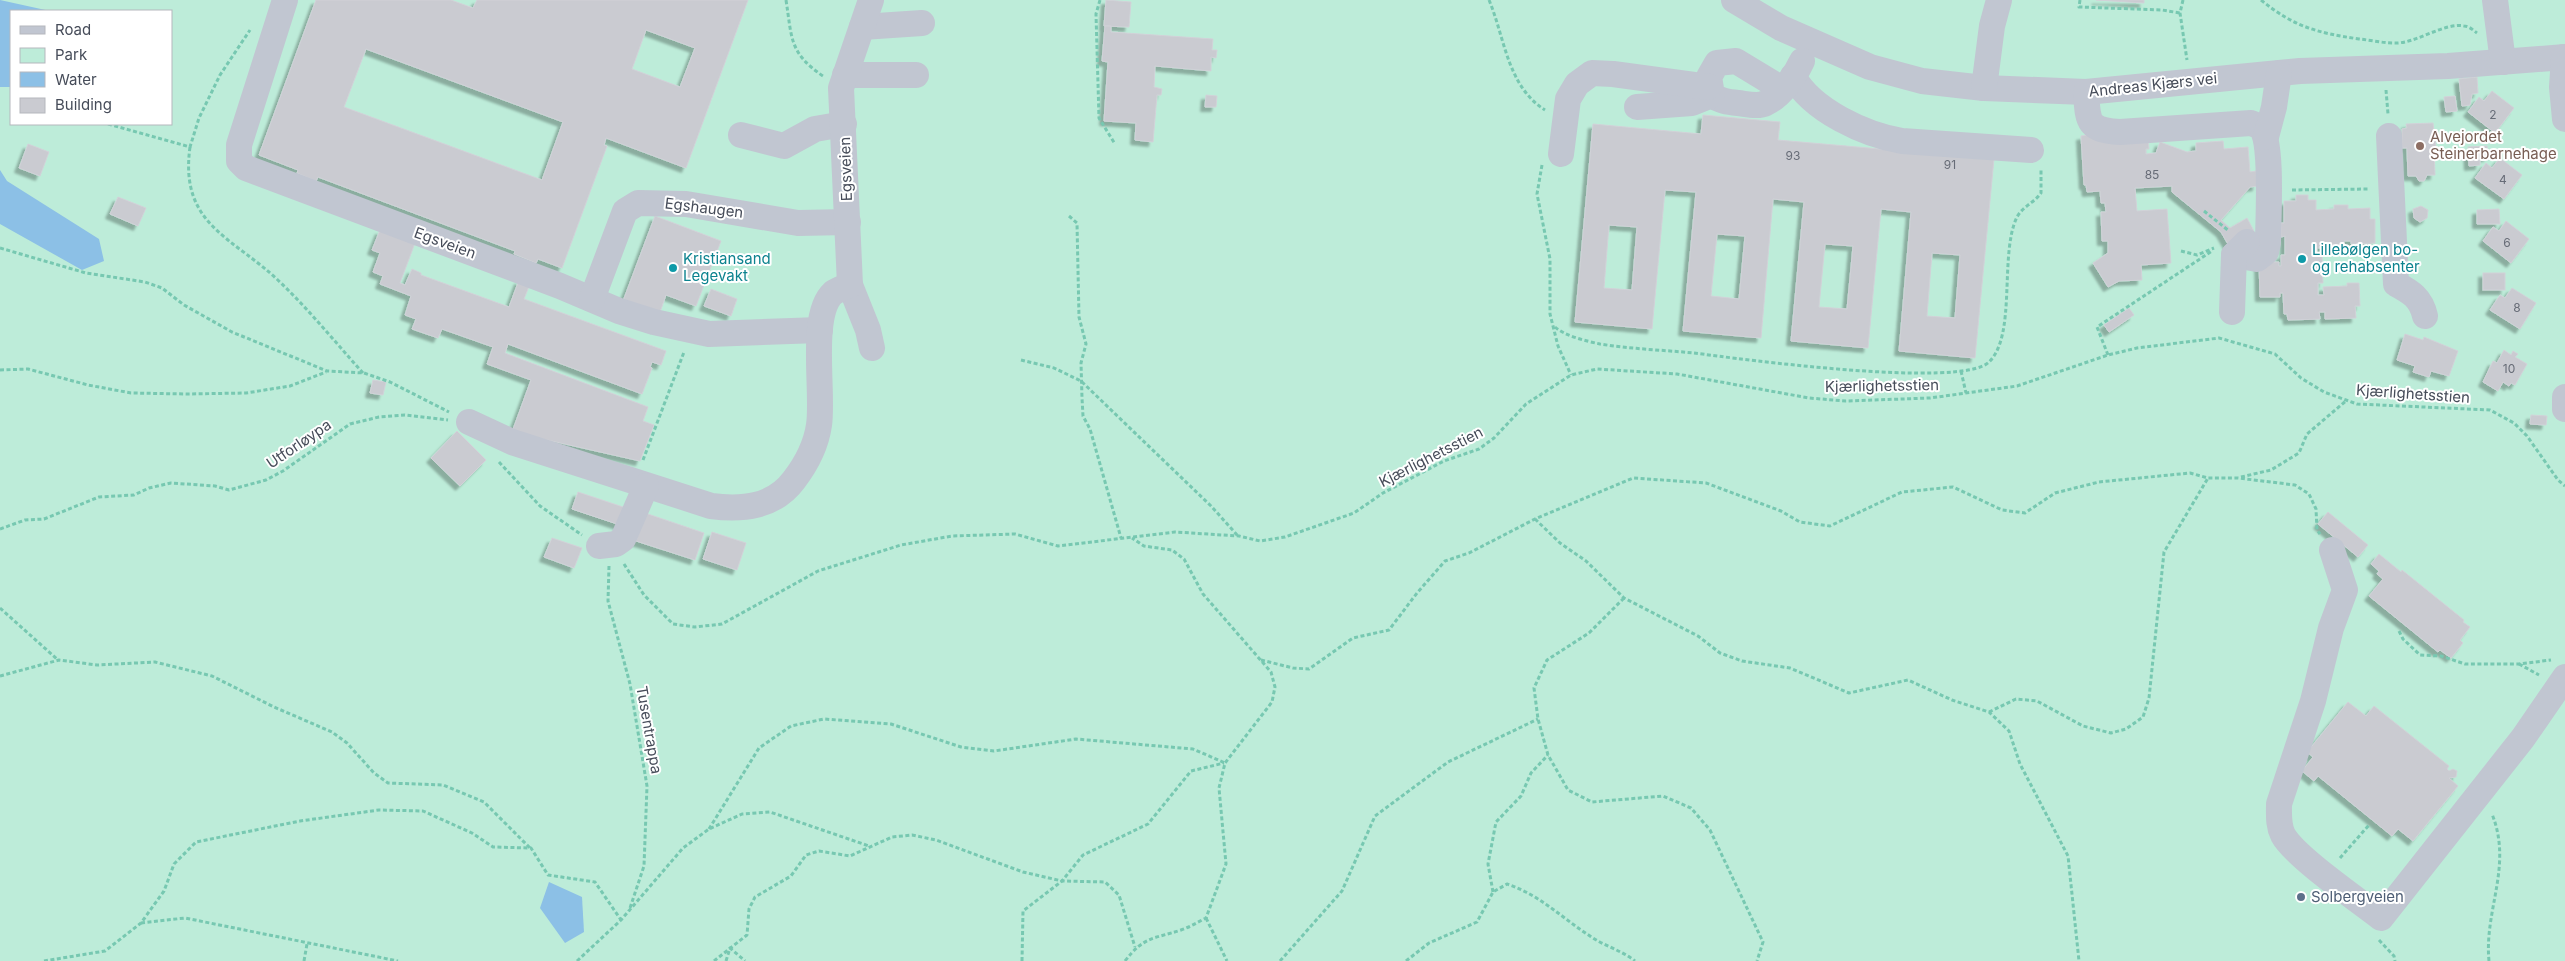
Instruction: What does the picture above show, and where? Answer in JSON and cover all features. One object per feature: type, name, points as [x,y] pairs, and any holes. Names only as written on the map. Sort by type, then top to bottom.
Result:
[{"type":"street","name":"Egsveien","points":[[286,0],[244,125],[238,154],[242,165],[297,188],[628,314],[690,332],[725,334],[820,330]]},
{"type":"street","name":"Egsveien","points":[[866,350],[857,324],[858,310],[850,285],[843,82],[870,0]]},
{"type":"street","name":"Andreas Kjærs vei","points":[[1734,0],[1781,28],[1848,59],[1895,75],[1984,88],[2086,92],[2191,80],[2279,73],[2385,70],[2502,55],[2564,57]]},
{"type":"street","points":[[1984,88],[1992,26],[1999,0]]},
{"type":"street","points":[[2496,0],[2502,55]]},
{"type":"street","points":[[862,27],[922,23]]},
{"type":"street","points":[[1552,158],[1568,99],[1577,84],[1584,77],[1597,72],[1711,91],[1727,102],[1757,105],[1766,103],[1788,83],[1810,42]]},
{"type":"street","points":[[2564,57],[2562,88],[2565,119]]},
{"type":"street","points":[[1711,91],[1712,69],[1718,63],[1728,60],[1788,83],[1862,130],[1882,138],[2031,150]]},
{"type":"street","points":[[2232,312],[2240,249],[2257,259],[2266,252],[2268,190],[2266,137],[2274,107],[2279,73]]},
{"type":"street","points":[[843,82],[916,75]]},
{"type":"street","points":[[1637,107],[1692,102],[1711,91]]},
{"type":"street","points":[[2086,92],[2088,120],[2094,127],[2104,131],[2120,132],[2251,123],[2261,127],[2266,137]]},
{"type":"street","points":[[741,135],[784,146],[815,129],[844,124]]},
{"type":"street","points":[[2389,136],[2396,284],[2412,292],[2422,304],[2425,316]]},
{"type":"street","name":"Egshaugen","points":[[592,299],[625,211],[638,203],[686,204],[798,223],[848,222]]},
{"type":"street","points":[[469,422],[512,442],[711,506],[734,509],[760,504],[784,491],[804,468],[814,446],[819,424],[821,317],[832,294],[850,285]]},
{"type":"street","points":[[2565,397],[2565,409]]},
{"type":"street","points":[[604,550],[624,540],[640,484]]},
{"type":"street","points":[[2332,550],[2344,590],[2331,628],[2313,701],[2279,804],[2278,821],[2283,835],[2293,847],[2326,874],[2379,927],[2523,738],[2559,668]]},
{"type":"path","points":[[786,0],[795,50],[804,63],[843,82]]},
{"type":"path","points":[[1100,0],[1096,14],[1099,118],[1116,144]]},
{"type":"path","points":[[1489,0],[1515,79],[1523,92],[1546,110],[1565,112]]},
{"type":"path","points":[[2080,0],[2079,7],[2180,13]]},
{"type":"path","points":[[2183,0],[2180,13],[2191,80]]},
{"type":"path","points":[[2261,0],[2286,19],[2304,28],[2323,34],[2395,44],[2425,37],[2457,25],[2466,26],[2502,55]]},
{"type":"path","points":[[253,25],[220,75],[199,118],[190,147],[187,171],[189,187],[210,225],[281,282],[364,373]]},
{"type":"path","points":[[2385,70],[2389,136]]},
{"type":"path","points":[[112,125],[190,147]]},
{"type":"path","points":[[1554,327],[1565,333],[1599,344],[1634,348],[1893,373],[1979,369],[1987,364],[2002,341],[2010,244],[2017,218],[2023,208],[2041,194],[2041,170],[2031,150]]},
{"type":"path","points":[[1552,158],[1537,194],[1550,259],[1550,314],[1558,346],[1571,375]]},
{"type":"path","points":[[2268,190],[2391,188]]},
{"type":"path","points":[[2204,211],[2240,249]]},
{"type":"path","points":[[1069,216],[1077,223],[1079,317],[1086,344],[1081,363],[1083,416],[1090,429],[1121,538]]},
{"type":"path","points":[[2108,355],[2097,327],[2221,246],[2197,255],[2181,251]]},
{"type":"path","points":[[0,248],[86,273],[145,282],[162,288],[184,305],[232,332],[327,371],[364,373],[390,382],[469,422]]},
{"type":"path","points":[[640,484],[690,332]]},
{"type":"path","name":"Kjærlighetsstien","points":[[496,459],[540,506],[627,566],[644,595],[674,624],[695,627],[722,624],[818,571],[901,545],[952,536],[1015,534],[1058,546],[1174,532],[1239,536],[1260,541],[1286,537],[1354,513],[1383,493],[1444,461],[1480,448],[1494,438],[1526,404],[1571,375],[1597,369],[1678,374],[1809,398],[1846,401],[1930,398],[2017,386],[2108,355],[2137,348],[2219,338],[2276,354],[2301,378],[2324,392],[2357,404],[2490,410],[2514,423],[2527,436],[2558,480],[2565,486]]},
{"type":"path","points":[[1021,360],[1054,368],[1081,381],[1211,506],[1239,536]]},
{"type":"path","points":[[0,370],[28,369],[88,385],[131,393],[187,394],[246,393],[290,386],[327,371]]},
{"type":"path","points":[[1961,371],[1966,393]]},
{"type":"path","points":[[2238,478],[2271,470],[2299,453],[2307,434],[2347,400]]},
{"type":"path","name":"Utforløypa","points":[[0,529],[26,520],[44,519],[99,497],[134,495],[149,488],[171,483],[215,486],[229,490],[266,480],[283,471],[350,424],[379,417],[405,415],[469,422]]},
{"type":"path","points":[[1261,660],[1293,668],[1309,669],[1353,638],[1389,630],[1417,593],[1445,561],[1469,553],[1535,519],[1634,478],[1706,483],[1780,511],[1800,522],[1830,526],[1902,492],[1953,487],[2002,510],[2025,512],[2055,493],[2099,482],[2190,473],[2208,478],[2238,478],[2295,485],[2309,494],[2316,509],[2317,530],[2332,550]]},
{"type":"path","points":[[1989,712],[2016,699],[2037,701],[2083,726],[2111,733],[2126,729],[2143,717],[2149,698],[2164,552],[2208,478]]},
{"type":"path","points":[[1535,519],[1560,543],[1586,561],[1624,598],[1698,636],[1720,653],[1742,661],[1790,668],[1849,693],[1908,680],[1952,700],[1989,712],[2009,731],[2020,764],[2068,856],[2078,961]]},
{"type":"path","points":[[1125,961],[1135,947],[1158,935],[1182,930],[1206,918],[1226,864],[1219,788],[1225,763],[1272,702],[1275,687],[1271,672],[1203,594],[1184,559],[1172,550],[1144,546],[1131,537]]},
{"type":"path","name":"Tusentrappa","points":[[604,550],[608,600],[630,684],[647,786],[644,866],[629,911]]},
{"type":"path","points":[[1624,598],[1589,632],[1547,660],[1534,688],[1538,719],[1548,755],[1568,790],[1592,802],[1663,796],[1690,808],[1710,830],[1763,942],[1757,961]]},
{"type":"path","points":[[0,608],[59,660]]},
{"type":"path","points":[[2399,632],[2403,640],[2420,655],[2441,656],[2465,664],[2519,664],[2559,668]]},
{"type":"path","points":[[0,676],[59,660],[96,665],[155,662],[212,676],[274,707],[332,732],[347,743],[374,773],[388,783],[443,785],[484,802],[531,848],[548,876],[595,882],[621,920]]},
{"type":"path","points":[[709,829],[759,748],[791,726],[824,719],[891,724],[962,747],[994,751],[1076,739],[1193,749],[1225,763]]},
{"type":"path","points":[[1280,961],[1342,890],[1375,816],[1448,762],[1538,719]]},
{"type":"path","points":[[1493,892],[1488,864],[1496,822],[1521,796],[1531,773],[1548,755]]},
{"type":"path","points":[[1022,961],[1023,911],[1062,881],[1083,855],[1148,824],[1191,771],[1225,763]]},
{"type":"path","points":[[2482,790],[2494,820],[2500,851],[2500,876],[2487,944],[2489,961]]},
{"type":"path","points":[[44,961],[105,951],[141,923],[164,891],[174,864],[196,842],[300,821],[379,810],[423,812],[472,833],[493,848],[531,848]]},
{"type":"path","points":[[577,961],[621,920],[683,848],[709,829],[742,814],[770,812],[870,846]]},
{"type":"path","points":[[2326,874],[2369,825]]},
{"type":"path","points":[[714,961],[747,935],[749,909],[755,897],[791,876],[806,855],[819,851],[850,856],[892,837],[912,835],[936,840],[1023,872],[1062,881],[1104,882],[1119,895],[1135,947]]},
{"type":"path","points":[[1406,961],[1429,943],[1478,922],[1493,892],[1507,884],[1522,889],[1548,904],[1590,936],[1634,961]]},
{"type":"path","points":[[141,923],[185,918],[398,961]]},
{"type":"path","points":[[1206,918],[1227,961]]},
{"type":"path","points":[[2379,927],[2395,961]]},
{"type":"path","points":[[304,961],[307,944]]},
{"type":"path","points":[[726,961],[730,948]]},
{"type":"path","points":[[730,948],[745,961]]},
{"type":"green space","points":[[0,0],[2565,0],[2565,961],[0,961]]},
{"type":"water","points":[[0,0],[45,10],[10,10],[10,87],[0,87]]},
{"type":"water","points":[[0,170],[7,181],[99,239],[104,261],[82,270],[0,224]]},
{"type":"water","points":[[549,882],[582,897],[584,932],[565,943],[540,908]]},
{"type":"building","points":[[316,0],[451,0],[473,8],[477,0],[748,0],[686,168],[606,138],[604,145],[607,146],[562,268],[538,259],[536,263],[514,254],[515,251],[318,177],[316,181],[297,173],[298,170],[259,155]],"holes":[[[646,30],[695,48],[680,87],[632,69]],[[366,49],[563,122],[542,180],[344,107]]]},
{"type":"building","points":[[1106,0],[1131,2],[1129,27],[1104,26]]},
{"type":"building","points":[[2096,0],[2144,0],[2144,3]]},
{"type":"building","points":[[1105,26],[1111,26],[1111,32],[1213,39],[1212,50],[1217,50],[1216,58],[1211,57],[1211,71],[1155,66],[1154,87],[1162,89],[1161,95],[1157,95],[1153,142],[1135,140],[1136,123],[1104,121],[1108,62],[1102,61]]},
{"type":"building","points":[[2477,77],[2478,93],[2472,94],[2470,105],[2462,106],[2459,79]]},
{"type":"building","points":[[2492,91],[2514,108],[2495,133],[2468,112],[2479,97],[2484,101]]},
{"type":"building","points":[[1206,95],[1217,96],[1216,107],[1205,107]]},
{"type":"building","points":[[2455,96],[2457,111],[2446,112],[2444,97]]},
{"type":"building","points":[[1703,115],[1780,122],[1778,140],[1994,159],[1975,358],[1899,351],[1911,212],[1881,209],[1868,348],[1791,341],[1804,202],[1773,199],[1761,338],[1683,331],[1696,192],[1665,190],[1652,329],[1575,322],[1593,124],[1701,134]],"holes":[[[1609,225],[1637,227],[1632,290],[1604,288]],[[1717,234],[1745,236],[1739,299],[1711,296]],[[1825,244],[1853,246],[1847,309],[1819,307]],[[1932,253],[1960,255],[1955,318],[1927,316]]]},
{"type":"building","points":[[2433,123],[2436,147],[2434,147],[2435,175],[2427,175],[2424,181],[2419,181],[2416,176],[2408,176],[2407,148],[2402,148],[2402,129],[2407,128],[2406,124]]},
{"type":"building","points":[[2147,127],[2149,149],[2146,149],[2146,154],[2156,153],[2160,142],[2187,152],[2196,151],[2196,143],[2223,141],[2224,149],[2248,147],[2250,172],[2256,171],[2257,186],[2250,187],[2221,220],[2230,228],[2247,218],[2254,231],[2229,246],[2221,232],[2172,192],[2172,186],[2135,188],[2137,211],[2167,209],[2171,263],[2141,265],[2142,280],[2119,281],[2108,287],[2093,263],[2108,253],[2108,241],[2102,241],[2101,212],[2106,212],[2105,203],[2101,203],[2100,191],[2087,192],[2086,185],[2084,185],[2081,136]]},
{"type":"building","points":[[28,144],[49,152],[40,176],[19,168]]},
{"type":"building","points":[[2487,146],[2488,157],[2480,157],[2480,165],[2469,166],[2468,147]]},
{"type":"building","points":[[2500,158],[2522,175],[2504,199],[2475,178],[2486,163],[2492,168]]},
{"type":"building","name":"Lillebølgen bo- og rehabsenter","points":[[2296,195],[2308,195],[2308,200],[2316,200],[2316,210],[2334,209],[2334,205],[2348,205],[2348,209],[2370,208],[2370,219],[2375,219],[2375,243],[2351,244],[2351,241],[2344,241],[2344,247],[2317,248],[2317,254],[2322,254],[2323,283],[2318,283],[2318,295],[2324,295],[2323,287],[2347,286],[2347,283],[2359,283],[2360,306],[2355,306],[2356,318],[2325,319],[2325,312],[2319,312],[2320,319],[2288,320],[2287,314],[2284,314],[2283,293],[2280,293],[2280,297],[2260,297],[2259,262],[2279,262],[2279,266],[2281,266],[2281,255],[2285,255],[2285,236],[2281,237],[2281,223],[2284,223],[2284,201],[2296,201]]},
{"type":"building","points":[[118,197],[146,208],[138,226],[110,214]]},
{"type":"building","points":[[2421,206],[2428,210],[2427,218],[2420,222],[2414,218],[2413,209]]},
{"type":"building","points":[[2499,209],[2500,224],[2477,224],[2477,210]]},
{"type":"building","name":"Kristiansand Legevakt","points":[[655,216],[721,241],[696,306],[666,295],[659,315],[623,301]]},
{"type":"building","points":[[2506,221],[2529,239],[2511,263],[2483,241],[2493,227],[2499,231]]},
{"type":"building","points":[[380,230],[415,243],[400,283],[405,285],[412,269],[421,273],[421,275],[509,307],[519,280],[530,284],[524,299],[666,351],[661,365],[652,362],[650,367],[652,368],[642,394],[508,344],[505,353],[648,407],[643,421],[654,425],[640,461],[512,432],[531,380],[487,364],[493,347],[442,329],[438,338],[412,329],[416,319],[405,315],[411,296],[380,284],[383,276],[373,272],[380,253],[372,250]]},
{"type":"building","points":[[2483,273],[2505,273],[2505,290],[2483,290]]},
{"type":"building","points":[[2512,288],[2536,303],[2520,329],[2490,310],[2500,295],[2505,298]]},
{"type":"building","points":[[711,289],[737,299],[731,316],[704,306]]},
{"type":"building","points":[[2129,308],[2134,315],[2109,332],[2104,325]]},
{"type":"building","points":[[2405,334],[2423,340],[2424,337],[2458,351],[2449,376],[2431,371],[2429,377],[2413,372],[2415,366],[2397,360]]},
{"type":"building","points":[[2504,350],[2511,355],[2513,351],[2518,354],[2515,357],[2527,364],[2515,385],[2511,383],[2509,386],[2503,382],[2498,391],[2483,382],[2493,361],[2497,363]]},
{"type":"building","points":[[373,380],[386,382],[383,395],[370,393]]},
{"type":"building","points":[[2531,415],[2547,416],[2546,425],[2530,424]]},
{"type":"building","points":[[457,431],[486,460],[460,486],[431,458]]},
{"type":"building","points":[[578,492],[629,509],[623,526],[572,509]]},
{"type":"building","points":[[2328,512],[2368,545],[2358,557],[2318,524]]},
{"type":"building","points":[[645,513],[704,533],[695,560],[636,541]]},
{"type":"building","points":[[712,532],[746,543],[737,570],[703,559]]},
{"type":"building","points":[[552,538],[582,548],[574,568],[544,557]]},
{"type":"building","points":[[2379,554],[2401,572],[2402,570],[2464,620],[2463,622],[2470,627],[2460,640],[2463,643],[2451,658],[2440,650],[2438,652],[2369,596],[2383,579],[2377,574],[2379,571],[2371,564]]},
{"type":"building","points":[[2348,702],[2366,716],[2374,706],[2449,766],[2447,769],[2449,771],[2453,769],[2457,771],[2456,777],[2449,778],[2458,786],[2413,841],[2398,829],[2392,836],[2318,776],[2314,781],[2302,771],[2313,757],[2307,752]]},
{"type":"place","name":"Alvejordet Steinerbarnehage","points":[[2420,146]]},
{"type":"place","name":"Lillebølgen bo- og rehabsenter","points":[[2302,259]]},
{"type":"place","name":"Kristiansand Legevakt","points":[[673,268]]},
{"type":"place","name":"Solbergveien","points":[[2301,897]]}]
